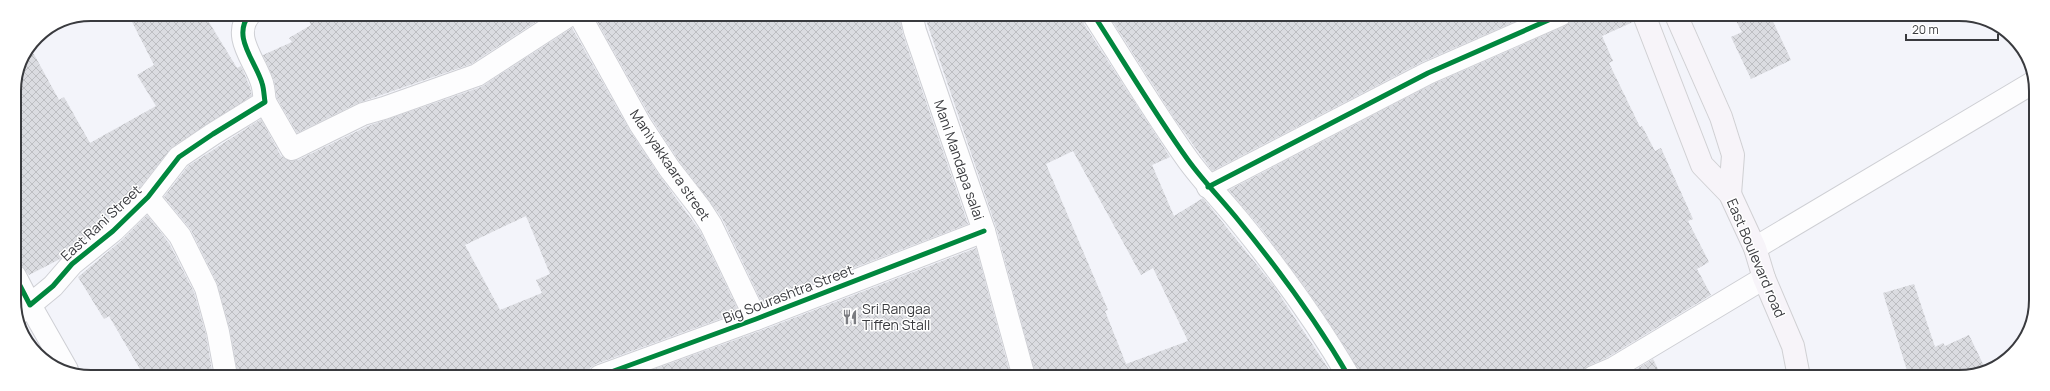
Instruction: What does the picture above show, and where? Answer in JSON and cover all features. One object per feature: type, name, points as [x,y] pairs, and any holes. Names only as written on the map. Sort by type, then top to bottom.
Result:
[{"type":"main road","name":"East Boulevard road","points":[[1646,21],[1702,165],[1730,194],[1755,248],[1764,278],[1793,346],[1797,370]]},
{"type":"main road","points":[[1679,21],[1721,117],[1733,155],[1730,194]]},
{"type":"street","points":[[245,21],[243,23],[242,37],[263,84],[265,102],[292,149],[363,114],[477,75],[560,21]]},
{"type":"street","name":"Maniyakkaara street","points":[[583,21],[640,124],[669,168],[700,208],[711,225],[756,319]]},
{"type":"street","name":"Mani Mandapa salai","points":[[913,21],[984,231],[1022,370]]},
{"type":"street","points":[[1097,21],[1187,159],[1208,187],[1238,220],[1285,280],[1329,343],[1345,370]]},
{"type":"street","points":[[1208,187],[1428,73],[1544,21]]},
{"type":"street","points":[[1755,248],[2029,85]]},
{"type":"street","name":"East Rani Street","points":[[23,310],[53,286],[72,264],[113,232],[148,197],[179,157],[265,102]]},
{"type":"street","points":[[148,197],[180,236],[206,288],[218,332],[225,370]]},
{"type":"street","name":"Big Sourashtra Street","points":[[616,370],[756,319],[984,231]]},
{"type":"street","points":[[1609,370],[1764,278]]},
{"type":"street","points":[[23,310],[63,364]]},
{"type":"building","points":[[132,21],[208,21],[237,68],[241,66],[250,87],[252,96],[172,147],[139,189],[105,222],[60,259],[29,275],[21,266],[21,91],[22,77],[26,64],[33,52],[59,100],[64,97],[90,143],[156,106],[137,75],[154,65]]},
{"type":"building","points":[[309,21],[537,21],[471,64],[358,103],[297,133],[277,98],[274,80],[263,55],[292,42],[289,38],[311,25]]},
{"type":"building","points":[[597,21],[900,21],[903,35],[968,224],[762,303],[722,218],[679,161],[651,118]]},
{"type":"building","points":[[926,21],[1084,21],[1084,24],[1170,157],[1152,165],[1174,216],[1203,198],[1273,285],[1329,370],[1034,370],[996,227]],"holes":[[[1073,151],[1141,275],[1153,268],[1188,341],[1126,364],[1105,311],[1108,310],[1046,164]]]},
{"type":"building","points":[[1112,21],[1516,21],[1422,62],[1212,171],[1174,118]]},
{"type":"building","points":[[1633,21],[1602,36],[1613,61],[1609,63],[1640,127],[1642,126],[1655,151],[1661,148],[1693,219],[1688,221],[1709,262],[1697,269],[1711,295],[1608,357],[1588,366],[1583,370],[1357,370],[1347,350],[1307,290],[1264,232],[1229,190],[1433,84],[1565,26],[1570,22]]},
{"type":"building","points":[[1736,21],[1773,21],[1791,60],[1751,79],[1731,37],[1742,32]]},
{"type":"building","points":[[572,28],[630,131],[659,175],[700,231],[739,312],[596,364],[590,370],[237,370],[230,330],[217,283],[191,230],[164,197],[188,166],[261,119],[281,156],[291,161],[298,160],[368,126],[481,87]],"holes":[[[526,216],[550,274],[536,280],[542,293],[500,310],[465,245]]]},
{"type":"building","points":[[147,215],[169,243],[194,292],[206,335],[212,370],[140,370],[109,316],[104,319],[78,277],[121,241]]},
{"type":"building","points":[[976,248],[1009,370],[652,370],[760,331]]},
{"type":"building","points":[[1914,284],[1935,347],[1943,343],[1945,346],[1969,335],[1984,365],[1973,369],[1959,370],[1907,370],[1883,293]]},
{"type":"building","points":[[1653,359],[1658,370],[1635,370]]},
{"type":"cycle path","points":[[21,288],[30,305],[53,286],[72,264],[113,231],[148,197],[179,157],[265,102],[264,90],[259,74],[246,48],[243,31],[246,21]]},
{"type":"cycle path","points":[[1098,21],[1152,107],[1188,160],[1269,258],[1311,316],[1345,370]]},
{"type":"cycle path","points":[[1208,187],[1428,73],[1546,21]]},
{"type":"cycle path","points":[[616,370],[756,319],[984,231]]},
{"type":"place","name":"Sri Rangaa Tiffen Stall","points":[[850,317]]}]
